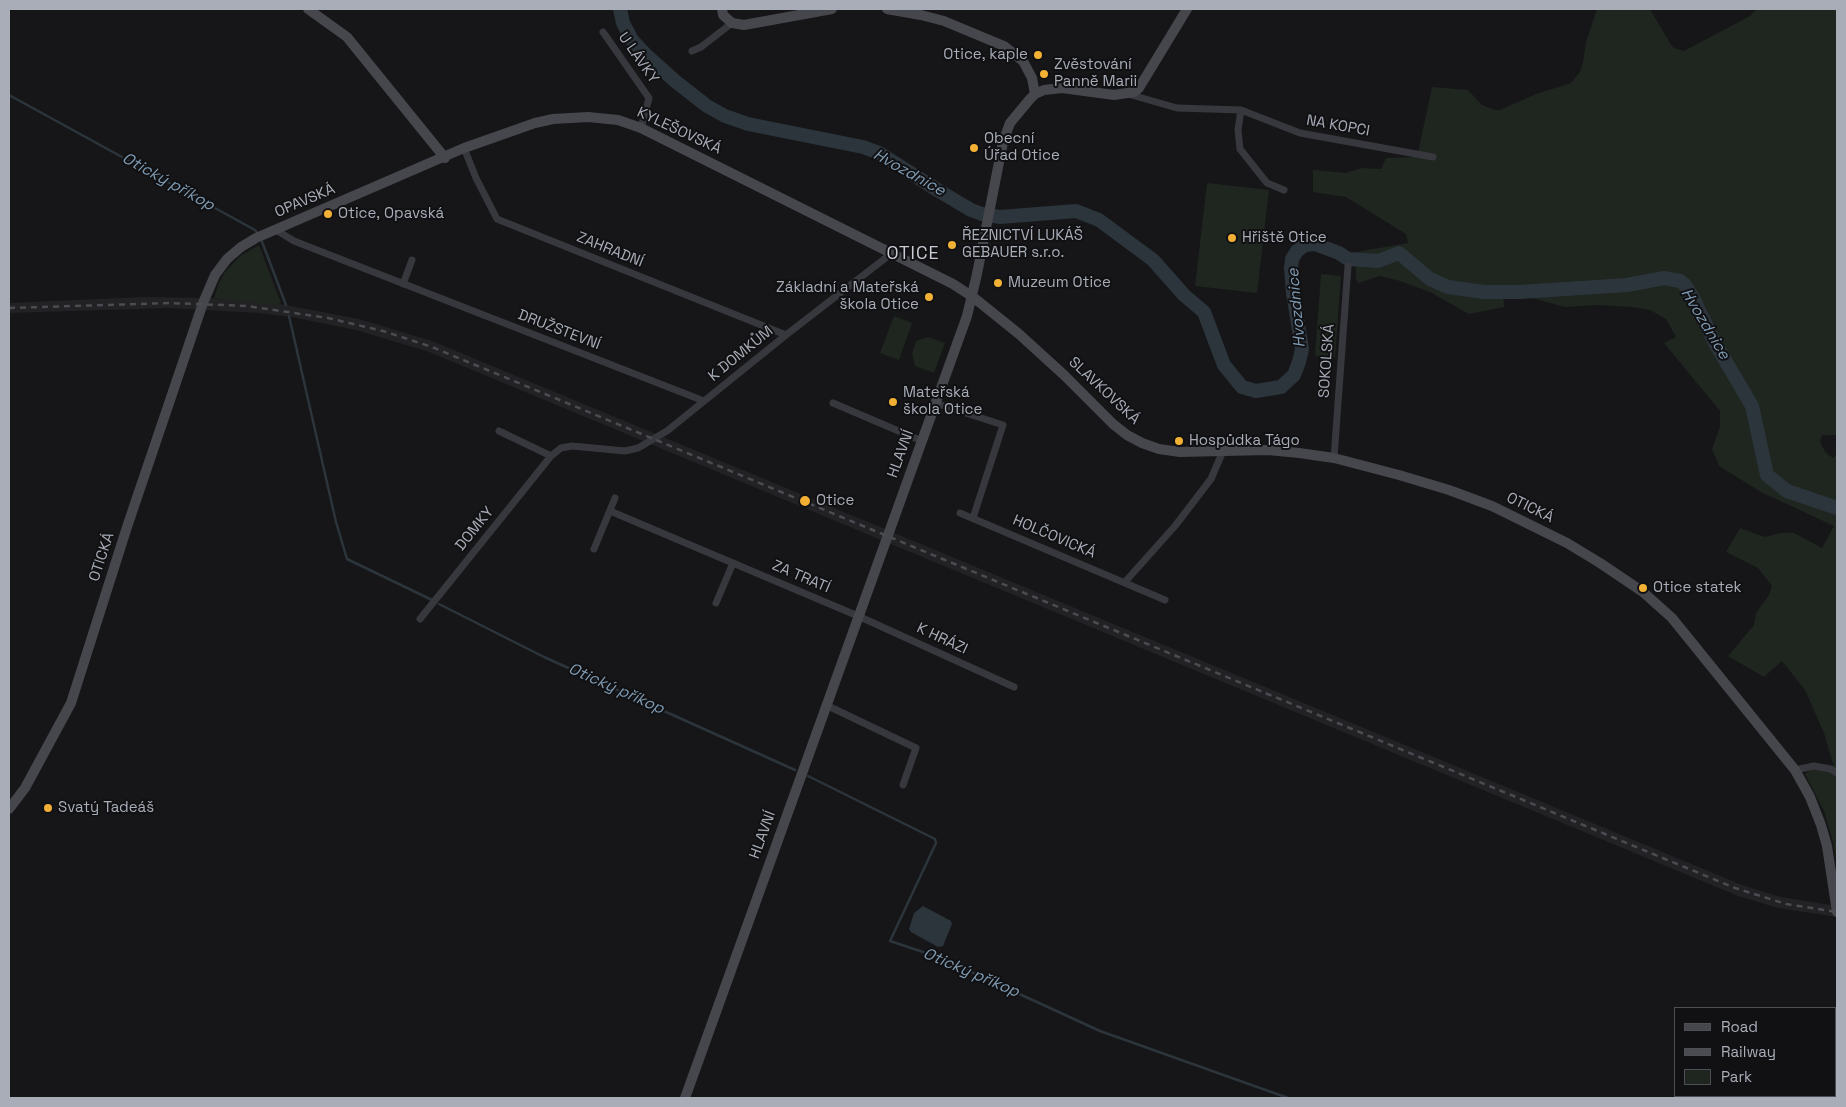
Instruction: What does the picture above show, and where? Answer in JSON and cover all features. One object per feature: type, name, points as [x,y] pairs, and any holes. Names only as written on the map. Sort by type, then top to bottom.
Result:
[{"type":"main road","points":[[308,9],[347,37],[445,158]]},
{"type":"main road","points":[[722,9],[723,15],[732,23],[744,25],[758,24],[832,9]]},
{"type":"main road","points":[[887,9],[922,12],[1012,51],[1026,65],[1032,78],[1035,94],[1049,89],[1062,88],[1114,95],[1127,94],[1139,88],[1187,9]]},
{"type":"main road","name":"HLAVNÍ","points":[[685,1098],[922,441],[972,297],[1003,142],[1010,123],[1035,94]]},
{"type":"main road","name":"KYLEŠOVSKÁ","points":[[445,158],[464,148],[520,127],[553,119],[605,118],[641,128],[953,284],[972,297]]},
{"type":"main road","name":"OPAVSKÁ","points":[[203,303],[215,275],[227,259],[241,247],[260,236],[445,158]]},
{"type":"main road","name":"SLAVKOVSKÁ","points":[[972,297],[1019,334],[1064,375],[1113,424],[1142,444],[1172,452],[1268,450]]},
{"type":"main road","name":"OTICKÁ","points":[[9,809],[25,788],[71,703],[127,527],[203,303]]},
{"type":"main road","name":"OTICKÁ","points":[[1268,450],[1334,458],[1408,477],[1465,495],[1526,522],[1584,552],[1629,581],[1672,618],[1795,770],[1810,797],[1821,825],[1827,846],[1837,912]]},
{"type":"street","points":[[692,51],[701,47],[732,23]]},
{"type":"street","name":"U LÁVKY","points":[[603,32],[649,98],[641,128]]},
{"type":"street","name":"NA KOPCI","points":[[1127,94],[1177,108],[1241,110],[1300,134],[1432,157]]},
{"type":"street","points":[[1241,110],[1238,130],[1240,149],[1267,182],[1284,190]]},
{"type":"street","name":"ZAHRADNÍ","points":[[464,148],[476,178],[497,219],[786,335]]},
{"type":"street","name":"DRUŽSTEVNÍ","points":[[276,230],[294,241],[704,401]]},
{"type":"street","name":"K DOMKŮM","points":[[655,438],[668,431],[786,335],[892,253]]},
{"type":"street","points":[[403,284],[412,260]]},
{"type":"street","name":"SOKOLSKÁ","points":[[1334,458],[1348,266]]},
{"type":"street","points":[[833,403],[922,441]]},
{"type":"street","points":[[935,403],[1003,425],[973,518]]},
{"type":"street","points":[[499,431],[551,456]]},
{"type":"street","name":"DOMKY","points":[[420,619],[551,456],[561,448],[572,446],[625,450],[638,448],[655,438]]},
{"type":"street","points":[[1125,582],[1175,526],[1211,479],[1223,451]]},
{"type":"street","points":[[594,549],[616,498]]},
{"type":"street","name":"ZA TRATÍ","points":[[610,511],[858,616]]},
{"type":"street","name":"HOLČOVICKÁ","points":[[960,513],[1165,600]]},
{"type":"street","points":[[716,603],[733,563]]},
{"type":"street","name":"K HRÁZI","points":[[858,616],[1014,687]]},
{"type":"street","points":[[826,705],[916,748],[903,785]]},
{"type":"street","points":[[1795,770],[1814,766],[1831,769],[1837,773]]},
{"type":"shaded area","points":[[143,297],[214,298],[280,304],[359,319],[432,341],[1742,885],[1781,897],[1837,906],[1837,917],[1778,908],[1738,896],[429,352],[356,330],[292,317],[258,313],[170,308],[9,313],[9,303]]},
{"type":"shaded area","points":[[923,906],[951,921],[952,924],[943,946],[938,947],[909,929],[914,913]]},
{"type":"green space","points":[[1597,9],[1650,9],[1671,45],[1684,51],[1750,16],[1757,9],[1837,9],[1837,435],[1822,435],[1820,442],[1826,453],[1833,458],[1837,453],[1837,769],[1834,767],[1824,733],[1805,690],[1782,661],[1764,677],[1728,656],[1754,625],[1756,613],[1769,595],[1772,586],[1758,568],[1726,552],[1740,528],[1765,537],[1780,533],[1794,533],[1822,548],[1834,526],[1761,492],[1719,466],[1712,449],[1720,427],[1720,411],[1664,343],[1676,337],[1666,319],[1650,310],[1633,307],[1599,305],[1564,307],[1515,293],[1503,292],[1504,307],[1469,314],[1430,292],[1400,281],[1380,276],[1358,283],[1356,278],[1356,252],[1408,243],[1406,234],[1346,197],[1313,192],[1313,170],[1346,173],[1361,168],[1381,169],[1386,158],[1417,157],[1432,87],[1468,90],[1482,105],[1500,110],[1536,94],[1571,83],[1580,72],[1586,42]]},
{"type":"green space","name":"Hřiště Otice","points":[[1207,183],[1269,190],[1257,293],[1195,286]]},
{"type":"green space","points":[[259,245],[281,303],[275,305],[214,298],[225,272],[240,256]]},
{"type":"green space","points":[[1321,274],[1341,276],[1335,357],[1315,356]]},
{"type":"green space","points":[[894,316],[912,323],[899,360],[880,353]]},
{"type":"green space","points":[[928,337],[945,343],[934,373],[915,366],[912,353],[916,341]]},
{"type":"green space","points":[[1812,769],[1823,769],[1837,775],[1837,865],[1824,811],[1805,774]]},
{"type":"waterway","name":"Hvozdnice","points":[[620,9],[623,23],[632,40],[645,54],[707,106],[725,116],[748,124],[863,147],[879,153],[971,210],[982,214],[1000,217],[1076,211],[1099,220],[1153,260],[1184,295],[1204,312],[1224,365],[1242,387],[1256,391],[1281,387],[1294,375],[1299,362],[1302,349],[1291,268],[1292,259],[1297,251],[1305,245],[1315,244],[1339,253],[1348,259],[1378,261],[1399,253],[1430,279],[1448,287],[1484,292],[1520,292],[1627,285],[1664,278],[1680,281],[1692,296],[1715,343],[1752,406],[1767,475],[1787,491],[1837,508]]},
{"type":"waterway","name":"Otický příkop","points":[[9,95],[255,230],[258,234]]},
{"type":"waterway","name":"Otický příkop","points":[[261,239],[286,305]]},
{"type":"waterway","name":"Otický příkop","points":[[289,316],[336,522],[347,559],[432,600]]},
{"type":"waterway","name":"Otický příkop","points":[[439,604],[544,657],[795,770]]},
{"type":"waterway","name":"Otický příkop","points":[[808,776],[935,839],[936,843],[890,941],[941,958],[1100,1031],[1288,1098]]},
{"type":"railway","points":[[9,308],[170,303],[247,306],[328,318],[383,331],[432,347],[1735,888],[1786,904],[1837,912]]},
{"type":"place","name":"Otice, kaple","points":[[1038,55]]},
{"type":"place","name":"Zvěstování Panně Marii","points":[[1044,74]]},
{"type":"place","name":"Obecní Úřad Otice","points":[[974,148]]},
{"type":"place","name":"Otice, Opavská","points":[[328,214]]},
{"type":"place","name":"Hřiště Otice","points":[[1232,238]]},
{"type":"place","name":"ŘEZNICTVÍ LUKÁŠ GEBAUER s.r.o.","points":[[952,245]]},
{"type":"place","name":"Muzeum Otice","points":[[998,283]]},
{"type":"place","name":"Základní a Mateřská škola Otice","points":[[929,297]]},
{"type":"place","name":"Mateřská škola Otice","points":[[893,402]]},
{"type":"place","name":"Hospůdka Tágo","points":[[1179,441]]},
{"type":"place","name":"Otice","points":[[805,501]]},
{"type":"place","name":"Otice statek","points":[[1643,588]]},
{"type":"place","name":"Svatý Tadeáš","points":[[48,808]]},
{"type":"district","name":"OTICE","points":[[913,254]]}]
